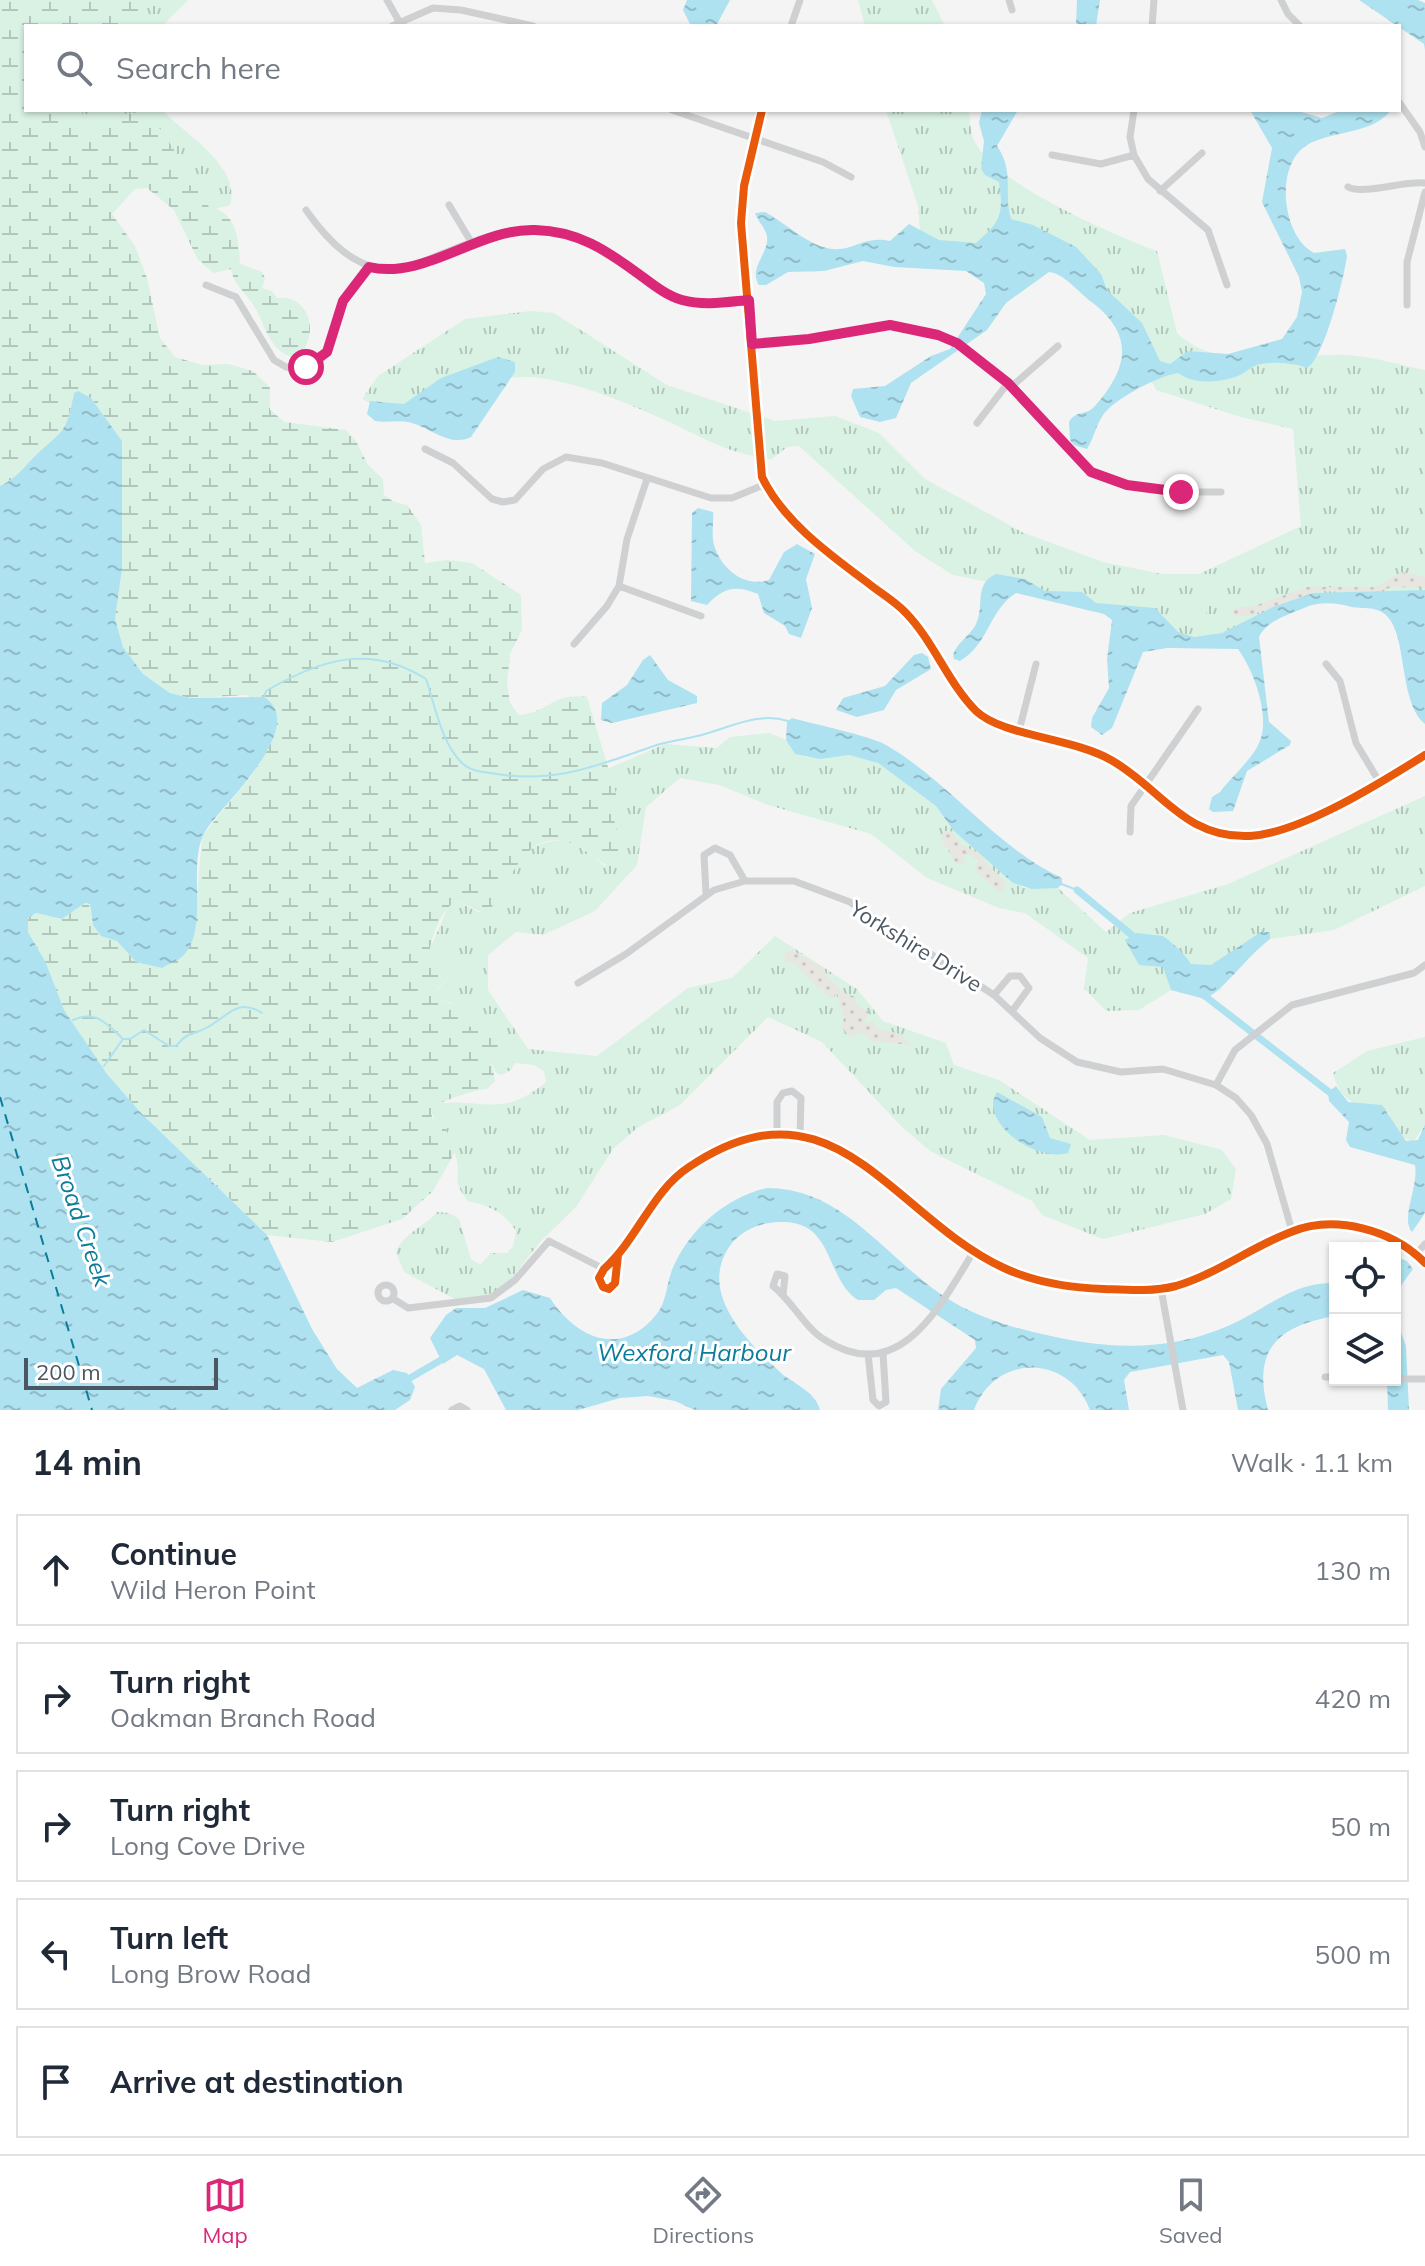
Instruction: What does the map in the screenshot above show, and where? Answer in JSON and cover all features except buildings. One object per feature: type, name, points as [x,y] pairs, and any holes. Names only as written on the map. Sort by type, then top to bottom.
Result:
[{"type":"street","points":[[387,0],[396,24],[433,8],[461,10],[524,24]]},
{"type":"street","points":[[792,24],[800,0]]},
{"type":"street","points":[[1009,0],[1012,10]]},
{"type":"street","points":[[1152,24],[1154,0]]},
{"type":"street","points":[[1281,0],[1299,24]]},
{"type":"street","points":[[1401,105],[1420,132],[1425,147]]},
{"type":"street","points":[[677,112],[754,141],[823,162],[851,177]]},
{"type":"street","points":[[761,112],[744,186],[741,223],[758,454],[766,484],[793,519],[818,543],[904,610],[976,711],[1005,728],[1065,740],[1094,751],[1144,783],[1185,819],[1219,831],[1253,836],[1308,818],[1380,783],[1425,755]]},
{"type":"street","points":[[1134,112],[1130,137],[1134,155],[1160,191],[1208,230],[1227,285]]},
{"type":"street","points":[[1160,191],[1202,153]]},
{"type":"street","points":[[1052,155],[1101,164],[1134,155]]},
{"type":"street","points":[[1348,187],[1363,191],[1390,184],[1425,183]]},
{"type":"street","points":[[1407,305],[1407,262],[1425,192]]},
{"type":"street","points":[[449,205],[473,245]]},
{"type":"street","points":[[306,210],[337,248],[369,267],[388,269],[409,265],[531,229],[565,232],[597,243],[679,299],[705,304],[749,300]]},
{"type":"street","points":[[206,285],[236,297],[274,360],[286,367],[300,369],[320,361],[327,352],[343,301],[369,267]]},
{"type":"street","points":[[752,344],[809,339],[890,325],[913,328],[957,343],[1010,385],[1091,472],[1127,485],[1181,492],[1221,492]]},
{"type":"street","points":[[977,423],[1010,385],[1058,346]]},
{"type":"street","points":[[425,449],[453,463],[492,499],[503,502],[515,500],[543,469],[566,457],[602,463],[720,499],[766,484]]},
{"type":"street","points":[[574,644],[607,606],[619,586],[633,518],[647,479]]},
{"type":"street","points":[[619,586],[701,616]]},
{"type":"street","points":[[1019,731],[1036,664]]},
{"type":"street","points":[[1326,664],[1340,681],[1356,743],[1380,783]]},
{"type":"street","points":[[1130,832],[1128,813],[1144,783],[1198,709]]},
{"type":"street","points":[[706,894],[704,855],[715,848],[730,855],[745,881]]},
{"type":"street","name":"Yorkshire Drive","points":[[578,983],[626,954],[706,894],[745,881],[794,881],[850,902],[994,995],[1040,1038],[1077,1062],[1121,1072],[1163,1069],[1216,1085],[1236,1098],[1260,1128],[1292,1231]]},
{"type":"street","points":[[1216,1085],[1235,1050],[1292,1005],[1414,973],[1425,965]]},
{"type":"street","name":"Yorkshire Drive","points":[[994,995],[1010,976],[1020,976],[1029,988],[1013,1010]]},
{"type":"street","points":[[777,1134],[780,1097],[787,1091],[798,1093],[802,1105],[800,1136]]},
{"type":"street","points":[[618,1255],[615,1283],[609,1289],[600,1282],[604,1269],[618,1255],[655,1202],[686,1169],[724,1146],[777,1134],[800,1136],[827,1144],[870,1167],[974,1251],[1005,1269],[1072,1288],[1161,1289],[1211,1272],[1292,1231],[1317,1226],[1354,1227],[1392,1239],[1425,1263]]},
{"type":"street","points":[[392,1298],[408,1308],[491,1298],[515,1280],[549,1241],[604,1269]]},
{"type":"street","points":[[1416,1254],[1425,1244]]},
{"type":"street","points":[[783,1295],[825,1340],[868,1354],[883,1354],[905,1344],[929,1318],[974,1251]]},
{"type":"street","points":[[1161,1289],[1183,1410]]},
{"type":"street","points":[[868,1354],[873,1400],[879,1406],[886,1402],[883,1354]]},
{"type":"street","points":[[452,1410],[460,1406],[467,1410]]},
{"type":"green space","points":[[0,0],[158,0],[123,24],[24,24],[24,112],[82,112],[78,128],[88,137],[126,114],[146,116],[155,124],[175,152],[184,182],[200,191],[209,207],[226,214],[231,221],[237,237],[240,264],[262,272],[265,278],[262,288],[272,291],[277,298],[289,298],[298,303],[305,310],[310,330],[308,341],[295,358],[278,349],[231,269],[214,273],[198,260],[174,210],[147,188],[135,189],[112,214],[135,246],[147,278],[160,338],[175,357],[202,365],[228,364],[253,371],[270,388],[270,410],[285,422],[346,430],[356,441],[368,465],[383,479],[384,495],[394,502],[407,505],[421,525],[425,563],[448,560],[472,563],[521,595],[522,630],[510,654],[507,684],[510,703],[519,715],[537,711],[566,697],[587,697],[620,807],[613,816],[623,855],[615,867],[571,843],[554,840],[540,843],[528,851],[486,914],[456,901],[450,905],[436,928],[429,962],[451,968],[452,974],[437,990],[438,999],[458,1006],[470,1027],[492,1027],[500,1039],[492,1063],[495,1081],[487,1089],[458,1096],[431,1108],[432,1118],[444,1125],[455,1152],[433,1191],[402,1219],[332,1242],[267,1235],[141,1113],[107,1074],[64,1011],[46,963],[28,932],[28,918],[36,913],[62,919],[85,903],[89,904],[93,925],[117,941],[136,962],[195,923],[202,836],[252,775],[272,738],[248,695],[190,698],[170,693],[143,674],[123,647],[115,619],[122,569],[122,441],[91,398],[74,393],[62,431],[15,476],[0,486]]},
{"type":"green space","points":[[128,0],[188,0],[164,24],[109,24]]},
{"type":"green space","points":[[858,0],[932,0],[944,24],[864,24]]},
{"type":"green space","points":[[67,112],[164,112],[220,165],[228,178],[230,205],[203,212],[71,142]]},
{"type":"green space","points":[[887,112],[969,112],[974,140],[985,156],[1004,173],[1056,206],[1157,251],[1177,333],[1195,346],[1235,358],[1345,355],[1425,370],[1425,599],[1322,598],[1228,642],[1174,640],[1077,600],[953,575],[915,551],[799,446],[787,447],[772,459],[740,453],[596,392],[530,377],[476,384],[387,412],[362,399],[378,376],[465,319],[531,311],[554,313],[667,385],[775,421],[835,416],[879,433],[925,479],[1024,533],[1103,562],[1162,574],[1199,574],[1301,526],[1293,429],[1241,417],[1156,390],[1116,307],[1078,276],[921,243],[918,206]]},
{"type":"green space","points":[[835,431],[844,434],[854,444],[852,455],[842,456],[834,448],[832,438]]},
{"type":"green space","points":[[1202,601],[1207,607],[1205,624],[1185,625],[1181,618],[1185,603]]},
{"type":"green space","points":[[769,733],[786,740],[795,753],[806,757],[849,755],[878,763],[936,806],[966,842],[1024,888],[1058,888],[1106,932],[1130,913],[1228,884],[1425,796],[1425,886],[1334,930],[1270,939],[1230,974],[1220,990],[1205,999],[1171,990],[1139,1010],[1106,1011],[1084,988],[1088,958],[1025,913],[999,908],[927,878],[871,834],[768,805],[719,785],[680,778],[646,807],[637,865],[595,911],[543,935],[516,932],[488,955],[488,990],[528,1049],[597,1056],[688,988],[732,978],[775,936],[857,989],[883,1021],[946,1043],[954,1065],[999,1080],[1090,1140],[1164,1135],[1222,1150],[1236,1169],[1231,1199],[1205,1214],[1103,1239],[1042,1215],[1032,1201],[930,1151],[901,1126],[822,1042],[768,1017],[680,1105],[637,1128],[613,1149],[576,1207],[541,1241],[506,1285],[486,1296],[455,1299],[404,1272],[396,1252],[409,1235],[437,1212],[449,1213],[459,1219],[471,1259],[480,1265],[491,1253],[507,1253],[513,1246],[516,1231],[501,1214],[468,1201],[462,1193],[455,1154],[431,1109],[436,1103],[506,1103],[518,1100],[546,1082],[544,1071],[534,1065],[515,1063],[511,1070],[501,1075],[496,1073],[492,1063],[500,1039],[492,1027],[470,1027],[452,1003],[438,999],[437,991],[452,974],[447,967],[428,962],[428,953],[449,905],[456,901],[480,913],[516,863],[539,845],[553,841],[568,842],[605,866],[623,854],[614,823],[607,769],[665,744],[717,748],[730,737]]},
{"type":"green space","points":[[1425,1037],[1425,1124],[1413,1143],[1399,1135],[1388,1112],[1346,1098],[1333,1073],[1367,1051]]},
{"type":"sand","points":[[1401,572],[1425,577],[1425,588],[1393,587],[1373,593],[1318,591],[1249,616],[1231,615],[1235,608],[1254,606],[1307,587],[1376,587]]},
{"type":"sand","points":[[944,831],[951,831],[962,845],[977,852],[1005,883],[1004,890],[998,891],[975,871],[978,860],[966,853],[962,865],[956,863],[941,839]]},
{"type":"sand","points":[[792,950],[824,968],[828,978],[844,993],[856,997],[855,1004],[869,1012],[864,1024],[873,1020],[877,1029],[901,1034],[911,1045],[873,1041],[860,1032],[849,1037],[842,1027],[844,1017],[836,994],[833,999],[825,994],[823,988],[819,989],[795,964],[784,961],[785,953]]},
{"type":"water","points":[[687,0],[730,0],[717,24],[690,24],[683,10]]},
{"type":"water","points":[[1077,0],[1100,0],[1096,24],[1076,24]]},
{"type":"water","points":[[1359,0],[1418,0],[1425,3],[1425,50],[1424,44],[1401,28],[1401,24],[1394,24]]},
{"type":"water","points":[[982,112],[1017,112],[997,146],[1006,164],[1011,219],[1033,225],[1076,247],[1101,274],[1107,290],[1142,323],[1160,361],[1170,364],[1188,351],[1228,354],[1282,339],[1297,317],[1302,292],[1299,277],[1262,202],[1272,148],[1251,112],[1302,112],[1322,118],[1337,112],[1389,112],[1374,124],[1307,145],[1290,168],[1286,200],[1289,217],[1303,245],[1314,253],[1345,249],[1347,256],[1332,317],[1313,362],[1307,368],[1282,363],[1262,364],[1240,375],[1216,381],[1192,380],[1178,373],[1160,378],[1109,409],[1087,449],[1074,445],[1070,440],[1069,422],[1094,407],[1114,380],[1120,367],[1121,341],[1107,316],[1066,280],[1049,272],[1006,303],[987,330],[911,383],[896,418],[880,422],[860,417],[851,396],[853,389],[885,386],[931,356],[950,349],[986,294],[984,283],[966,271],[894,267],[863,261],[824,271],[788,272],[766,285],[759,285],[756,274],[767,238],[755,213],[765,212],[806,239],[833,249],[873,240],[890,241],[909,224],[939,240],[976,243],[995,223],[1001,203],[999,182],[985,175],[981,169],[984,141],[979,123]]},
{"type":"water","points":[[498,357],[515,362],[515,372],[471,437],[455,440],[408,422],[375,421],[367,414],[370,401],[404,404],[441,378]]},
{"type":"water","name":"Broad Creek","points":[[78,391],[91,398],[122,441],[122,569],[115,619],[123,647],[143,674],[170,693],[190,698],[264,697],[275,710],[277,726],[258,765],[206,830],[200,844],[195,929],[191,944],[181,958],[162,968],[136,962],[117,941],[101,936],[93,925],[90,904],[85,903],[62,919],[36,913],[28,918],[28,932],[46,963],[64,1010],[107,1074],[141,1113],[267,1235],[312,1329],[337,1369],[357,1388],[393,1370],[407,1373],[415,1387],[410,1400],[395,1410],[0,1410],[0,486],[15,476],[62,431],[74,393]]},
{"type":"water","points":[[698,508],[713,512],[713,541],[717,553],[728,568],[742,579],[769,580],[784,552],[797,544],[815,554],[806,579],[812,608],[801,638],[789,634],[785,626],[764,613],[758,594],[750,591],[730,589],[707,605],[691,601],[692,513]]},
{"type":"water","points":[[996,574],[1025,579],[1045,591],[1082,592],[1096,603],[1155,608],[1178,632],[1194,637],[1222,633],[1273,607],[1313,593],[1425,590],[1425,724],[1410,697],[1395,629],[1388,617],[1374,609],[1328,603],[1291,613],[1272,623],[1259,637],[1269,722],[1291,741],[1290,745],[1247,771],[1233,811],[1213,812],[1209,809],[1212,797],[1220,792],[1252,754],[1263,730],[1259,694],[1250,669],[1238,649],[1167,648],[1143,652],[1112,728],[1102,735],[1091,727],[1092,718],[1109,688],[1107,659],[1112,620],[1104,614],[1016,593],[1000,609],[970,654],[960,661],[954,659],[955,650],[976,624],[984,584]]},
{"type":"water","points":[[922,653],[928,657],[931,669],[896,690],[884,710],[857,717],[836,710],[843,698],[885,686],[914,655]]},
{"type":"water","points":[[650,655],[668,680],[697,696],[697,703],[612,723],[601,720],[602,703],[627,685],[643,660]]},
{"type":"water","points":[[792,718],[886,745],[931,777],[1015,849],[1062,878],[1062,884],[1058,888],[1032,889],[1013,883],[954,831],[936,806],[878,763],[849,755],[820,759],[795,754],[786,740],[787,722]]},
{"type":"water","points":[[1261,932],[1270,932],[1270,939],[1205,999],[1171,990],[1163,967],[1139,965],[1125,940],[1137,933],[1163,936],[1191,964],[1211,965]]},
{"type":"water","points":[[1336,1086],[1348,1102],[1382,1105],[1406,1141],[1418,1140],[1425,1124],[1425,1213],[1412,1232],[1408,1219],[1415,1165],[1350,1147],[1346,1140],[1349,1122],[1329,1101],[1328,1092]]},
{"type":"water","points":[[997,1092],[1042,1117],[1050,1138],[1071,1144],[1068,1153],[1040,1152],[1013,1137],[995,1115],[993,1103]]},
{"type":"water","name":"Wexford Harbour","points":[[767,1188],[796,1191],[821,1201],[845,1215],[955,1303],[998,1322],[1045,1335],[1116,1345],[1174,1342],[1230,1325],[1306,1286],[1329,1283],[1329,1317],[1298,1326],[1274,1344],[1264,1371],[1268,1410],[1238,1410],[1229,1362],[1223,1355],[1130,1372],[1124,1380],[1129,1410],[1090,1410],[1080,1392],[1066,1378],[1050,1370],[1032,1368],[1014,1370],[998,1378],[984,1391],[974,1410],[938,1410],[941,1389],[976,1348],[975,1340],[896,1288],[886,1290],[874,1300],[858,1300],[838,1277],[818,1237],[807,1228],[791,1222],[769,1223],[749,1230],[732,1243],[722,1261],[719,1279],[722,1297],[730,1314],[754,1346],[781,1373],[809,1393],[820,1410],[695,1410],[675,1401],[648,1396],[620,1398],[578,1410],[506,1410],[484,1369],[457,1355],[443,1364],[430,1338],[446,1315],[456,1308],[485,1308],[523,1290],[550,1298],[572,1323],[599,1338],[628,1336],[642,1329],[660,1310],[679,1255],[698,1229],[723,1207]]},
{"type":"water","points":[[1401,1258],[1413,1269],[1401,1286]]},
{"type":"water","points":[[1401,1332],[1406,1346],[1409,1410],[1388,1410],[1387,1386],[1401,1386]]},
{"type":"waterway","points":[[264,697],[266,691],[286,680],[325,664],[344,660],[384,661],[426,679],[444,734],[462,763],[478,771],[519,776],[578,770],[746,721],[767,718],[788,721]]},
{"type":"waterway","points":[[1059,883],[1077,890]]},
{"type":"waterway","points":[[1077,890],[1139,941]]},
{"type":"waterway","points":[[1201,993],[1333,1095]]},
{"type":"waterway","points":[[104,1066],[123,1039],[130,1039],[144,1030],[169,1046],[176,1046],[188,1035],[208,1027],[240,1007],[262,1013]]},
{"type":"waterway","points":[[73,1020],[94,1017],[122,1038]]},
{"type":"waterway","points":[[410,1378],[441,1360]]},
{"type":"ferry route","points":[[0,1097],[92,1410]]},
{"type":"cycle path","points":[[762,112],[744,186],[741,223],[762,477],[782,508],[808,536],[906,613],[976,711],[1003,726],[1078,747],[1111,760],[1190,821],[1227,835],[1250,836],[1293,826],[1387,779],[1425,755]]},
{"type":"cycle path","points":[[618,1255],[615,1283],[609,1289],[603,1287],[599,1278],[604,1269],[676,1177],[739,1141],[783,1134],[822,1142],[858,1161],[964,1244],[1004,1268],[1053,1283],[1131,1290],[1176,1286],[1206,1275],[1291,1232],[1326,1225],[1344,1225],[1380,1234],[1412,1251],[1425,1263]]},
{"type":"route","points":[[306,367],[320,361],[327,352],[343,301],[369,267],[388,269],[432,260],[502,234],[531,229],[565,232],[597,243],[679,299],[705,304],[749,300],[752,344],[809,339],[890,325],[913,328],[957,343],[1008,383],[1074,458],[1091,472],[1127,485],[1181,492]]}]
